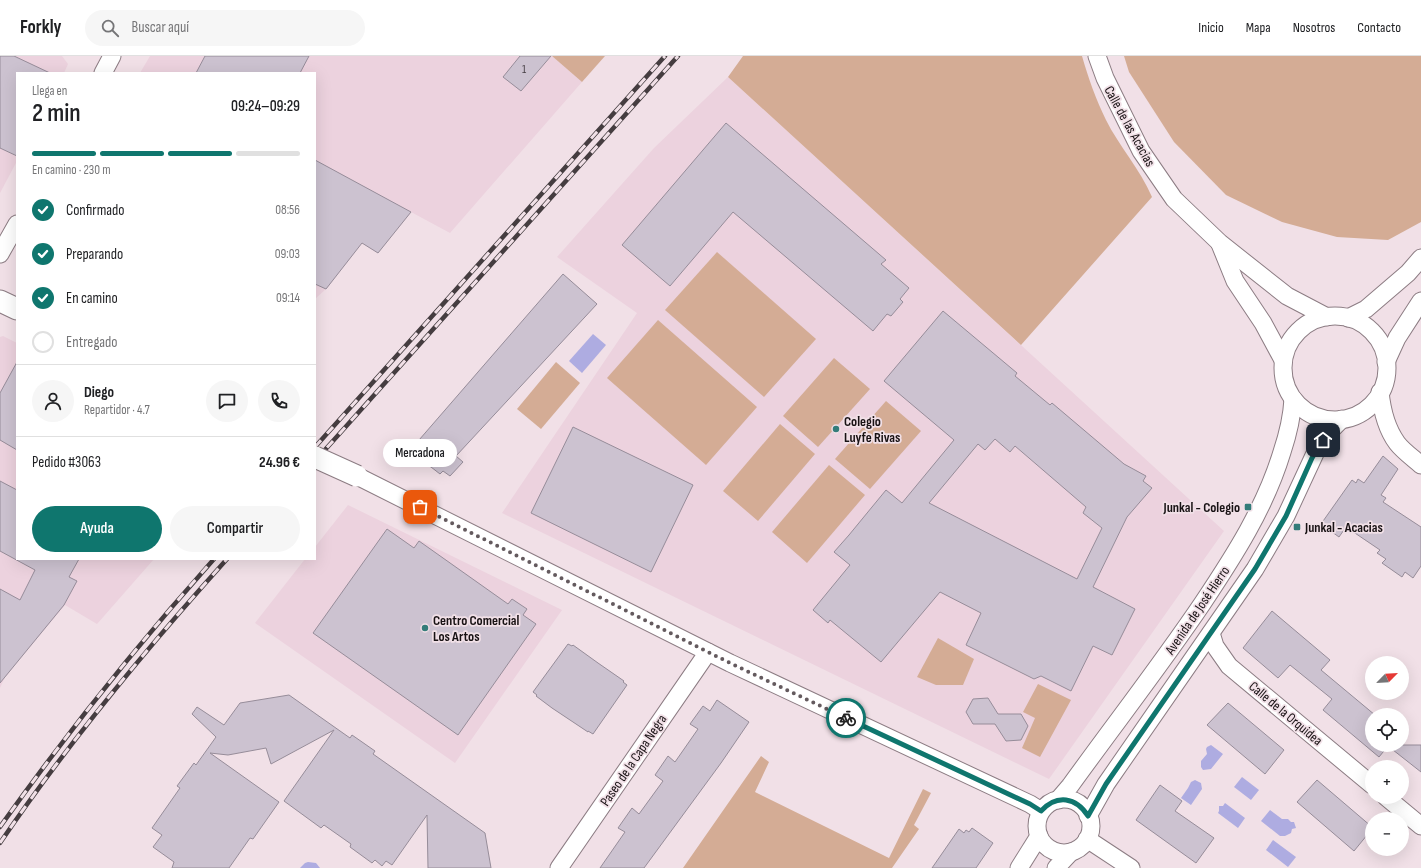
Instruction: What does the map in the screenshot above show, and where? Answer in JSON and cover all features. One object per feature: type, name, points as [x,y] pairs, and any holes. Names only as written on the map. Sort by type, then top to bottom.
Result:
[{"type":"street","points":[[104,72],[112,56]]},
{"type":"street","name":"Calle de las Acacias","points":[[1098,56],[1105,78],[1141,151],[1174,199],[1220,243],[1287,296],[1327,317]]},
{"type":"street","points":[[0,254],[16,226]]},
{"type":"street","name":"Calle de las Acacias","points":[[1220,243],[1235,281],[1263,323],[1283,360]]},
{"type":"street","points":[[1348,318],[1366,309],[1408,273],[1421,258]]},
{"type":"street","points":[[0,301],[16,309]]},
{"type":"street","points":[[1386,362],[1383,350],[1373,334],[1359,322],[1337,316],[1327,317],[1316,319],[1306,324],[1291,340],[1286,349],[1283,360],[1283,374],[1286,387],[1293,399],[1310,413],[1320,418],[1331,420],[1354,416],[1373,402],[1380,392],[1384,383],[1386,362],[1397,338],[1421,301]]},
{"type":"street","points":[[1380,392],[1385,420],[1397,444],[1421,465]]},
{"type":"street","name":"Avenida de José Hierro","points":[[1058,800],[1163,660],[1236,553],[1262,506],[1278,465],[1288,434],[1293,399]]},
{"type":"street","name":"Avenida de José Hierro","points":[[1088,816],[1106,784],[1255,569],[1286,516],[1318,447],[1328,433],[1342,419]]},
{"type":"street","points":[[316,457],[357,476],[708,652],[1030,804],[1041,811]]},
{"type":"street","name":"Calle de la Orquidea","points":[[1211,633],[1215,646],[1229,666],[1365,779]]},
{"type":"street","name":"Paseo de la Capa Negra","points":[[559,868],[708,652]]},
{"type":"street","points":[[1056,868],[1071,852],[1082,846],[1090,832],[1088,816],[1083,808],[1076,802],[1058,800],[1046,806],[1041,811],[1037,824],[1039,836],[1044,844],[1051,849],[1058,852],[1071,852]]},
{"type":"street","points":[[1394,804],[1421,826]]},
{"type":"street","points":[[1019,868],[1039,836]]},
{"type":"street","points":[[1087,839],[1130,868]]},
{"type":"shaded area","points":[[0,56],[62,56],[68,64],[64,72],[16,72],[16,163],[0,193]]},
{"type":"shaded area","points":[[150,56],[552,56],[582,82],[450,233],[411,212],[378,253],[362,243],[326,289],[316,298],[316,72],[141,72]]},
{"type":"shaded area","points":[[552,56],[605,56],[582,82]]},
{"type":"shaded area","points":[[743,56],[1082,56],[1092,88],[1106,120],[1142,177],[1152,197],[1021,345],[728,77]]},
{"type":"shaded area","points":[[1124,56],[1421,56],[1421,222],[1388,240],[1337,237],[1282,222],[1226,195],[1174,142],[1129,72]]},
{"type":"shaded area","name":"Colegio Luyfe Rivas","points":[[728,77],[1224,531],[1049,779],[502,513],[637,313],[557,257],[654,148]]},
{"type":"shaded area","points":[[717,252],[816,339],[764,397],[665,310]]},
{"type":"shaded area","points":[[658,320],[757,407],[706,465],[607,378]]},
{"type":"shaded area","points":[[3,336],[16,342],[16,560],[153,560],[97,624],[65,605],[5,677],[0,688],[0,337]]},
{"type":"shaded area","points":[[834,358],[870,389],[818,447],[783,416]]},
{"type":"shaded area","points":[[556,362],[580,383],[541,429],[517,409]]},
{"type":"shaded area","points":[[886,401],[921,431],[870,489],[835,459]]},
{"type":"shaded area","points":[[780,424],[815,454],[758,521],[723,491]]},
{"type":"shaded area","points":[[829,465],[865,495],[807,563],[772,532]]},
{"type":"shaded area","points":[[348,505],[562,610],[455,763],[255,623],[304,560],[316,560],[316,546]]},
{"type":"shaded area","points":[[938,638],[974,659],[963,685],[936,685],[917,677]]},
{"type":"shaded area","points":[[1038,684],[1071,700],[1040,757],[1022,748],[1035,718],[1023,712]]},
{"type":"shaded area","points":[[761,756],[769,762],[755,792],[889,858],[923,789],[931,793],[914,825],[919,829],[892,868],[683,868]]},
{"type":"water","points":[[593,334],[606,345],[582,373],[569,361]]},
{"type":"water","points":[[1211,745],[1223,754],[1211,769],[1203,770],[1201,767],[1201,761],[1207,754],[1207,747]]},
{"type":"water","points":[[1242,777],[1259,790],[1251,800],[1234,787]]},
{"type":"water","points":[[1195,780],[1201,783],[1202,789],[1191,805],[1181,798],[1191,782]]},
{"type":"water","points":[[1225,803],[1245,818],[1238,828],[1218,813],[1219,806],[1223,806]]},
{"type":"water","points":[[1270,810],[1282,819],[1288,819],[1291,822],[1294,822],[1296,828],[1292,829],[1291,833],[1285,836],[1280,836],[1261,821]]},
{"type":"water","points":[[1273,840],[1296,857],[1288,867],[1266,850]]},
{"type":"water","points":[[308,862],[316,863],[320,868],[300,868]]},
{"type":"building","points":[[0,56],[14,56],[48,72],[16,72],[16,156],[0,148]]},
{"type":"building","points":[[205,56],[309,56],[301,72],[197,72]]},
{"type":"building","points":[[520,56],[551,56],[521,91],[503,77]]},
{"type":"building","points":[[726,123],[886,260],[881,264],[909,288],[900,299],[903,302],[891,316],[887,314],[873,331],[733,212],[670,286],[622,245]]},
{"type":"building","points":[[316,161],[411,212],[378,253],[362,243],[326,289],[316,284]]},
{"type":"building","points":[[563,274],[597,304],[456,456],[463,462],[450,476],[443,471],[440,474],[431,467],[406,455]]},
{"type":"building","points":[[943,311],[1017,373],[1015,376],[1050,405],[1052,403],[1124,464],[1146,476],[1143,481],[1152,488],[1127,517],[1093,587],[1135,609],[1112,655],[1093,646],[1071,691],[1041,676],[1034,679],[966,645],[981,613],[940,592],[881,662],[830,620],[828,623],[813,610],[850,565],[834,552],[886,490],[902,503],[954,440],[884,381]],"holes":[[[995,439],[1010,452],[1015,446],[1086,507],[1083,513],[1102,528],[1077,579],[929,503],[978,444],[985,450]]]},
{"type":"building","points":[[16,364],[16,449],[0,440],[0,393]]},
{"type":"building","points":[[573,427],[693,485],[651,572],[531,513]]},
{"type":"building","points":[[1383,456],[1398,469],[1381,495],[1386,498],[1383,502],[1421,527],[1421,566],[1413,578],[1405,572],[1402,577],[1382,563],[1386,559],[1377,553],[1380,550],[1346,527],[1339,537],[1321,524],[1352,480],[1356,483],[1358,479],[1364,483]]},
{"type":"building","points":[[0,481],[16,489],[16,560],[0,551]]},
{"type":"building","name":"Centro Comercial Los Artos","points":[[387,529],[414,548],[419,541],[508,604],[512,599],[527,609],[523,615],[536,624],[458,735],[313,633]]},
{"type":"building","points":[[17,560],[78,560],[69,577],[77,581],[64,605],[0,683],[0,589],[20,600],[35,570]]},
{"type":"building","points":[[1272,611],[1330,660],[1321,670],[1367,708],[1365,708],[1365,745],[1323,710],[1332,699],[1290,665],[1278,678],[1243,648]]},
{"type":"building","points":[[568,644],[573,645],[624,681],[623,682],[627,685],[593,734],[552,708],[533,692]]},
{"type":"building","points":[[289,695],[350,738],[352,735],[375,751],[373,754],[485,833],[491,868],[428,868],[427,815],[392,865],[386,861],[382,866],[375,860],[372,863],[350,847],[351,844],[324,825],[321,828],[284,801],[334,730],[271,764],[266,748],[228,755],[210,753],[279,802],[253,839],[250,838],[229,868],[172,868],[174,862],[153,847],[162,835],[152,828],[180,788],[177,786],[194,763],[196,765],[216,737],[192,714],[197,707],[224,725],[240,703]]},
{"type":"building","points":[[988,698],[998,714],[1021,714],[1028,726],[1021,740],[1006,741],[995,724],[973,724],[966,712],[973,699]]},
{"type":"building","points":[[717,700],[749,722],[721,763],[644,868],[600,868],[625,832],[618,828],[632,808],[639,814],[663,781],[655,775],[668,756],[675,762],[698,729],[690,724],[703,706],[710,711]]},
{"type":"building","points":[[1228,703],[1284,750],[1265,774],[1207,725]]},
{"type":"building","points":[[1409,745],[1421,745],[1421,772],[1409,763],[1409,760],[1406,760],[1396,752],[1409,752]]},
{"type":"building","points":[[1373,752],[1383,752],[1379,757]]},
{"type":"building","points":[[1317,780],[1365,821],[1365,838],[1354,851],[1297,802]]},
{"type":"building","points":[[1160,785],[1182,801],[1175,811],[1214,838],[1196,863],[1136,820]]},
{"type":"building","points":[[972,828],[993,843],[976,868],[932,868],[959,829],[964,833],[966,830],[969,832]]},
{"type":"railway","points":[[316,446],[665,56]]},
{"type":"railway","points":[[316,460],[678,56]]},
{"type":"railway","points":[[0,827],[103,690],[213,560]]},
{"type":"railway","points":[[0,843],[80,733],[167,627],[226,560]]},
{"type":"way so far","points":[[420,507],[730,663],[846,718]]},
{"type":"place","name":"Colegio Luyfe Rivas","points":[[836,429]]},
{"type":"place","name":"Mercadona","points":[[420,507]]},
{"type":"place","name":"Junkal - Colegio","points":[[1248,507]]},
{"type":"place","name":"Junkal - Acacias","points":[[1297,527]]},
{"type":"place","name":"Centro Comercial Los Artos","points":[[425,628]]},
{"type":"route","points":[[846,718],[1030,804],[1041,811],[1052,802],[1067,800],[1076,802],[1083,808],[1088,816],[1106,784],[1255,569],[1286,516],[1296,497],[1312,458],[1323,440]]}]
